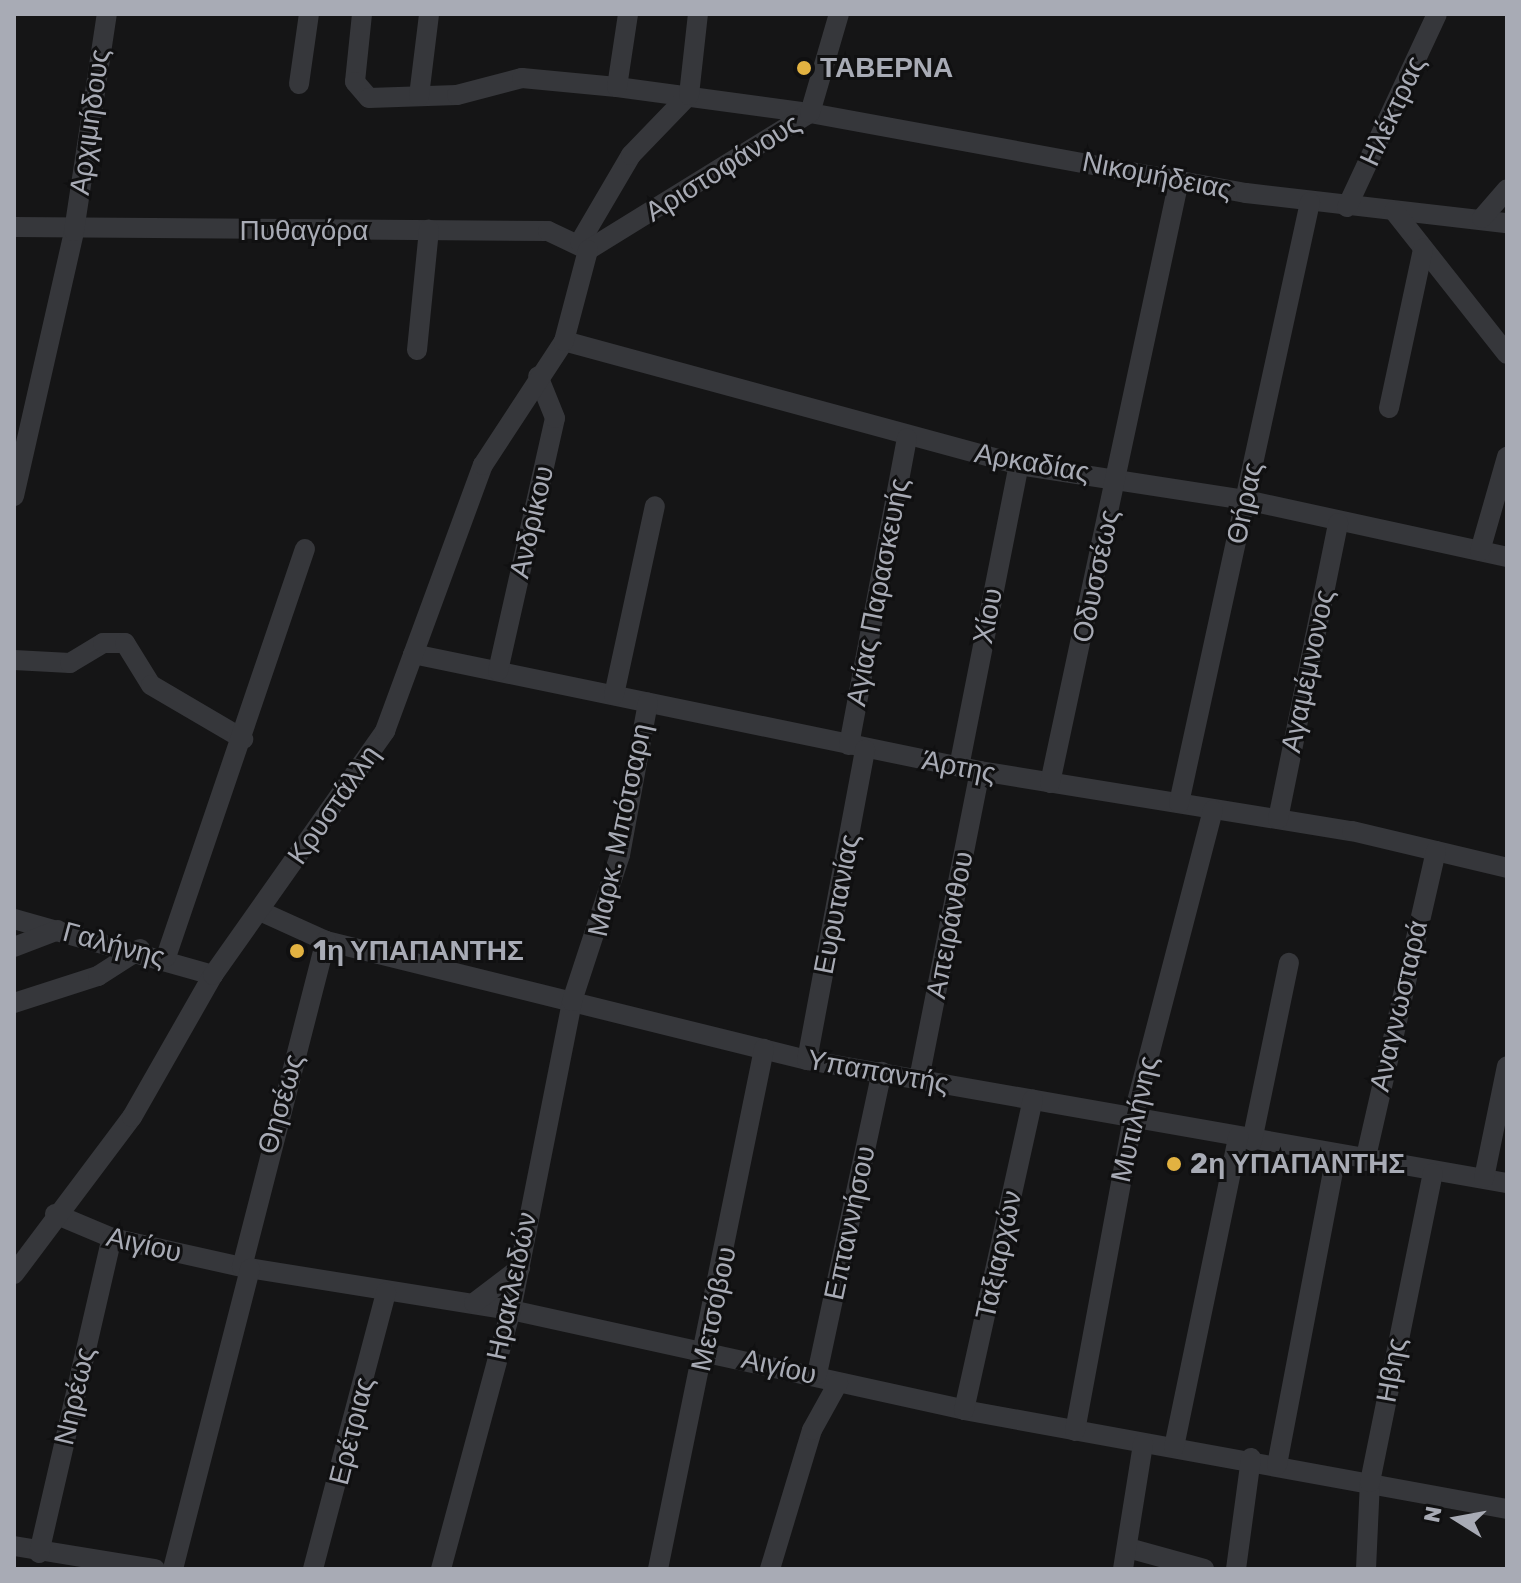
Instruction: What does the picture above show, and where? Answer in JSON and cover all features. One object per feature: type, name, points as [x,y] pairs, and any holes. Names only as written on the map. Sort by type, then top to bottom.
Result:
[{"type":"street","name":"Αρχιμήδους","points":[[14,496],[74,231],[107,14]]},
{"type":"street","points":[[299,84],[309,14]]},
{"type":"street","name":"Νικομήδειας","points":[[362,14],[356,88],[376,99],[461,95],[522,78],[617,87],[810,113],[1310,202],[1507,223]]},
{"type":"street","points":[[419,96],[429,14]]},
{"type":"street","points":[[617,87],[628,14]]},
{"type":"street","points":[[689,95],[698,14]]},
{"type":"street","name":"Αριστοφάνους","points":[[584,246],[810,113],[839,14]]},
{"type":"street","name":"Ηλέκτρας","points":[[1347,207],[1437,14]]},
{"type":"street","name":"Κρυστάλλη","points":[[14,1274],[55,1214],[132,1117],[213,975],[262,912],[364,768],[413,654],[483,465],[538,376],[564,341],[584,246],[631,155],[689,95]]},
{"type":"street","name":"Οδυσσέως","points":[[1050,783],[1118,477],[1179,180]]},
{"type":"street","points":[[1482,218],[1507,189]]},
{"type":"street","name":"Θήρας","points":[[1179,803],[1310,202]]},
{"type":"street","points":[[1394,211],[1507,354]]},
{"type":"street","name":"Πυθαγόρα","points":[[14,227],[74,231],[548,231],[584,246]]},
{"type":"street","points":[[417,350],[429,230]]},
{"type":"street","points":[[1389,408],[1423,249]]},
{"type":"street","name":"Αρκαδίας","points":[[564,341],[907,438],[1019,465],[1118,477],[1246,500],[1338,523],[1507,557]]},
{"type":"street","name":"Ανδρίκου","points":[[498,671],[555,418],[538,376]]},
{"type":"street","name":"Αγίας Παρασκευής","points":[[857,747],[907,438]]},
{"type":"street","points":[[1480,551],[1507,457]]},
{"type":"street","name":"Χίου","points":[[959,767],[1019,465]]},
{"type":"street","points":[[614,695],[655,506]]},
{"type":"street","name":"Αγαμέμνονος","points":[[1278,819],[1338,523]]},
{"type":"street","points":[[166,957],[243,739],[305,549]]},
{"type":"street","points":[[14,660],[70,663],[103,643],[125,643],[151,685],[243,739]]},
{"type":"street","name":"Άρτης","points":[[413,654],[959,767],[1278,819],[1507,868]]},
{"type":"street","name":"Μαρκ. Μπότσαρη","points":[[572,1001],[620,855],[648,703]]},
{"type":"street","name":"Ευρυτανίας","points":[[807,1060],[857,747]]},
{"type":"street","name":"Απειράνθου","points":[[919,1079],[980,771]]},
{"type":"street","name":"Μυτιλήνης","points":[[1075,1431],[1133,1117],[1213,810]]},
{"type":"street","name":"Αναγνωσταρά","points":[[1365,1161],[1436,851]]},
{"type":"street","name":"Υπαπαντής","points":[[262,912],[326,941],[807,1060],[1336,1156],[1507,1183]]},
{"type":"street","name":"Γαλήνης","points":[[14,919],[140,949],[213,975]]},
{"type":"street","points":[[14,947],[58,930]]},
{"type":"street","name":"Θησέως","points":[[173,1569],[326,941]]},
{"type":"street","points":[[14,1003],[98,976],[140,949]]},
{"type":"street","points":[[1174,1447],[1289,963]]},
{"type":"street","name":"Ηρακλειδών","points":[[441,1569],[511,1310],[572,1001]]},
{"type":"street","name":"Μετσόβου","points":[[658,1569],[764,1049]]},
{"type":"street","points":[[1484,1178],[1507,1066]]},
{"type":"street","name":"Επταννήσου","points":[[817,1374],[882,1072]]},
{"type":"street","name":"Ταξιαρχών","points":[[964,1410],[1033,1100]]},
{"type":"street","points":[[1277,1465],[1336,1156]]},
{"type":"street","name":"Ηβης","points":[[1366,1569],[1370,1482],[1433,1173]]},
{"type":"street","name":"Αιγίου","points":[[55,1214],[112,1238],[246,1268],[511,1310],[817,1374],[838,1383],[964,1410],[1143,1444],[1251,1458],[1507,1509]]},
{"type":"street","name":"Νηρέως","points":[[27,1555],[112,1238]]},
{"type":"street","points":[[474,1303],[520,1268]]},
{"type":"street","name":"Ερέτριας","points":[[313,1569],[386,1292]]},
{"type":"street","points":[[770,1569],[812,1430],[838,1383]]},
{"type":"street","points":[[1123,1569],[1143,1444]]},
{"type":"street","points":[[1236,1569],[1251,1458]]},
{"type":"street","points":[[1128,1548],[1204,1569]]},
{"type":"street","points":[[27,1555],[143,1568]]},
{"type":"place","name":"ΤΑΒΕΡΝΑ","points":[[804,68]]},
{"type":"place","name":"1η ΥΠΑΠΑΝΤΗΣ","points":[[297,951]]},
{"type":"place","name":"2η ΥΠΑΠΑΝΤΗΣ","points":[[1174,1164]]}]
